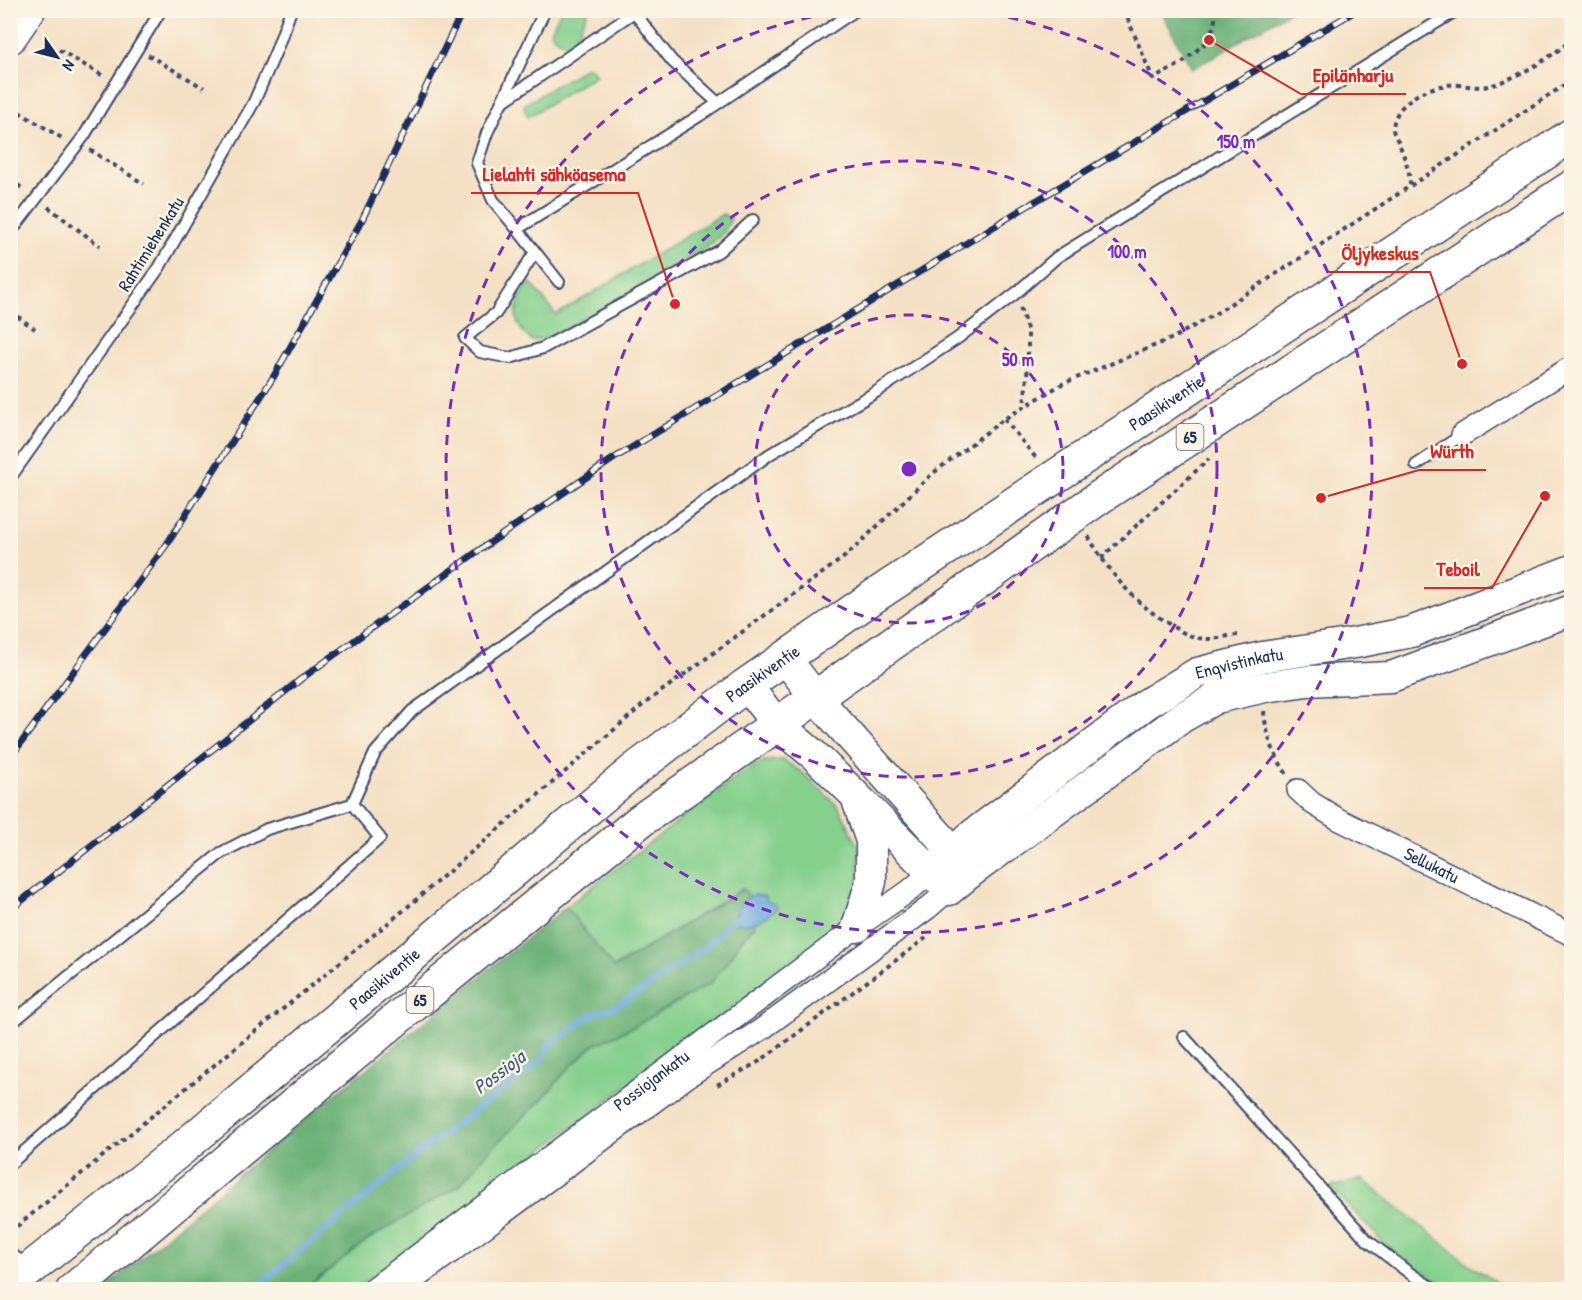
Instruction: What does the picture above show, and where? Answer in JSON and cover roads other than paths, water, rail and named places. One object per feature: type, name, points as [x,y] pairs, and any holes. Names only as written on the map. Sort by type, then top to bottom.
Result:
[{"type":"highway","name":"Paasikiventie","points":[[18,1269],[180,1150],[633,771],[746,685],[876,595],[1572,135]]},
{"type":"highway","name":"65","points":[[73,1290],[400,1016],[640,821],[1100,497],[1572,187]]},
{"type":"main road","points":[[10,39],[30,10]]},
{"type":"main road","name":"Enqvistinkatu","points":[[951,872],[1013,804],[1146,704],[1197,673],[1262,657],[1411,632],[1572,570]]},
{"type":"main road","name":"Enqvistinkatu","points":[[951,872],[1181,718],[1216,698],[1265,687],[1307,681],[1390,677],[1572,610]]},
{"type":"main road","points":[[785,658],[951,872]]},
{"type":"main road","points":[[746,685],[777,724],[814,755],[855,795],[951,872]]},
{"type":"main road","points":[[855,795],[871,841],[871,882],[857,927]]},
{"type":"street","points":[[1462,435],[1568,369],[1572,374]]},
{"type":"street","name":"Sellukatu","points":[[1298,790],[1312,803],[1338,819],[1572,935]]},
{"type":"street","name":"Possiojankatu","points":[[371,1290],[857,927],[909,891],[951,872]]},
{"type":"street","name":"Possiojankatu","points":[[400,1290],[687,1077],[762,1029],[928,908],[951,872]]},
{"type":"lane","points":[[10,233],[77,145],[161,10]]},
{"type":"lane","name":"Rahtimiehenkatu","points":[[10,478],[159,268],[254,102],[291,10]]},
{"type":"lane","points":[[545,10],[486,133],[477,164],[493,200],[560,282]]},
{"type":"lane","points":[[517,229],[718,103],[856,10]]},
{"type":"lane","points":[[10,1024],[221,853],[267,829],[352,804],[375,753],[412,711],[770,454],[894,380],[958,338],[1016,293],[1057,257],[1457,10]]},
{"type":"lane","points":[[500,104],[634,11],[672,61],[718,103]]},
{"type":"lane","points":[[535,252],[496,313],[465,338],[480,352],[510,358],[543,348],[719,251],[753,220]]},
{"type":"lane","points":[[1416,465],[1462,435]]},
{"type":"lane","points":[[10,1164],[380,838],[352,804]]},
{"type":"lane","points":[[1184,1037],[1368,1241],[1435,1290]]},
{"type":"water","points":[[754,895],[764,896],[777,908],[759,921],[737,923],[738,909],[746,899]]},
{"type":"waterway","name":"Possioja","points":[[253,1290],[425,1148],[541,1061],[548,1046],[593,1014],[620,1005],[703,949],[732,920],[742,918]]},
{"type":"tram line","points":[[1281,1290],[1285,1287]]},
{"type":"railway","points":[[10,758],[167,544],[274,376],[362,220],[463,10]]},
{"type":"railway","points":[[10,910],[301,679],[478,551],[613,459],[1024,208],[1357,10]]},
{"type":"place","name":"Epilänharju","points":[[1209,40]]},
{"type":"place","name":"Lielahti sähköasema","points":[[675,304]]},
{"type":"place","name":"Öljykeskus","points":[[1462,364]]},
{"type":"place","name":"Teboil","points":[[1545,496]]},
{"type":"place","name":"Würth","points":[[1321,498]]}]
